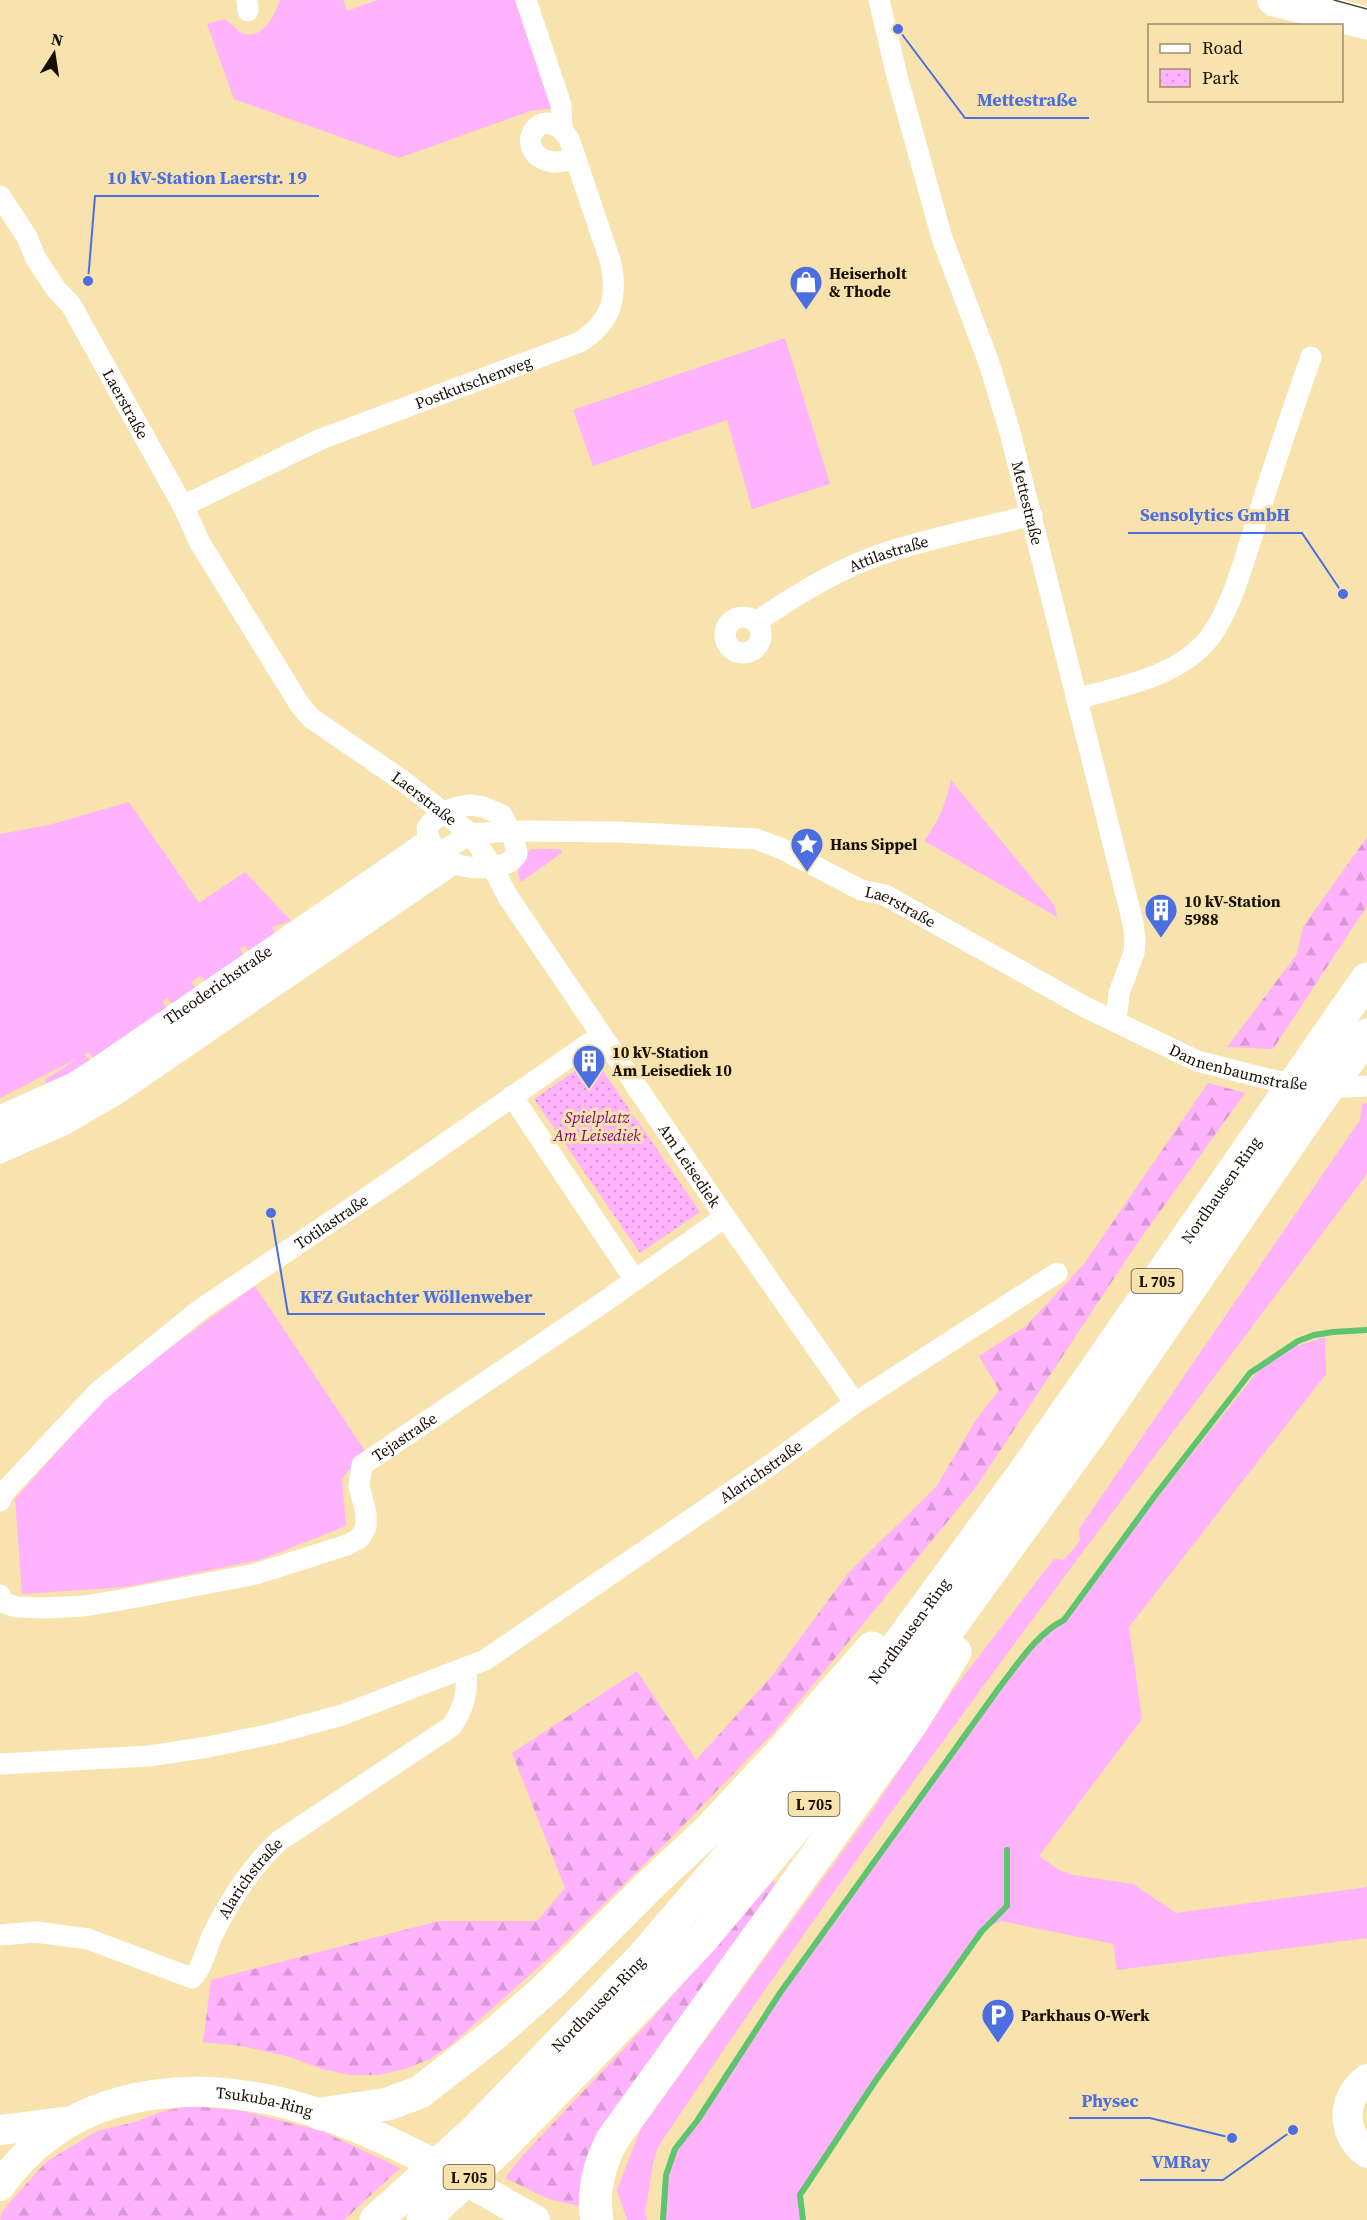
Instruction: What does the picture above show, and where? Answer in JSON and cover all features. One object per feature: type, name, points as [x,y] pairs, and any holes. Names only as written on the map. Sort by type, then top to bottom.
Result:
[{"type":"main road","points":[[1274,0],[1367,23]]},
{"type":"main road","name":"Nordhausen-Ring","points":[[376,2220],[474,2132],[641,1959],[765,1815],[858,1700],[1022,1477],[1367,979]]},
{"type":"main road","name":"Nordhausen-Ring","points":[[429,2215],[503,2145],[702,1939],[865,1744],[1090,1434],[1315,1106],[1367,1035]]},
{"type":"main road","points":[[597,2220],[598,2173],[612,2140],[911,1724],[1090,1434]]},
{"type":"main road","points":[[321,2114],[388,2104],[420,2092],[497,2032],[548,1987],[709,1830],[779,1755],[1022,1477]]},
{"type":"main road","points":[[1367,2079],[1356,2089],[1350,2099],[1347,2122],[1356,2143],[1367,2153]]},
{"type":"main road","name":"Tsukuba-Ring","points":[[0,2186],[13,2167],[37,2144],[70,2121],[101,2107],[132,2098],[166,2092],[210,2091],[249,2096],[321,2114],[411,2152],[535,2220]]},
{"type":"main road","points":[[0,2130],[70,2121]]},
{"type":"street","name":"Postkutschenweg","points":[[183,506],[321,440],[580,342],[594,333],[603,323],[610,309],[614,280],[611,263],[569,139],[562,128],[561,105],[526,0]]},
{"type":"street","name":"Mettestraße","points":[[879,0],[897,76],[942,238],[989,363],[1010,432],[1136,939],[1134,953],[1116,1005],[1116,1022]]},
{"type":"street","points":[[562,128],[543,122],[536,126],[531,134],[530,145],[534,153],[541,158],[554,162],[575,159]]},
{"type":"street","name":"Laerstraße","points":[[0,196],[27,237],[45,273],[71,305],[183,506],[200,543],[300,705],[311,718],[444,812],[471,834],[506,823],[608,832],[756,839],[780,848],[861,890],[885,895],[1050,988],[1116,1022]]},
{"type":"street","points":[[1077,699],[1170,669],[1205,643],[1220,623],[1244,560],[1311,357]]},
{"type":"street","name":"Attilastraße","points":[[756,622],[794,596],[884,553],[1032,515]]},
{"type":"street","name":"Laerstraße","points":[[444,812],[470,805],[483,807],[506,823]]},
{"type":"street","points":[[444,812],[434,818],[427,828],[441,852],[493,868],[501,867],[516,857],[516,848],[506,823]]},
{"type":"street","name":"Theoderichstraße","points":[[0,1116],[73,1083],[471,834]]},
{"type":"street","name":"Am Leisediek","points":[[471,834],[508,897],[601,1035],[855,1403]]},
{"type":"street","name":"Theoderichstraße","points":[[0,1153],[64,1125],[117,1094],[441,852]]},
{"type":"street","name":"Theoderichstraße","points":[[0,1135],[82,1096],[301,958]]},
{"type":"street","name":"Dannenbaumstraße","points":[[1116,1022],[1197,1061],[1215,1067],[1276,1081],[1334,1086],[1367,1086]]},
{"type":"street","name":"Totilastraße","points":[[0,1501],[5,1491],[98,1392],[201,1309],[381,1188],[601,1035]]},
{"type":"street","points":[[512,1096],[635,1280]]},
{"type":"street","name":"Tejastraße","points":[[1,1599],[16,1607],[84,1606],[256,1574],[353,1542],[360,1538],[366,1527],[366,1513],[358,1486],[362,1465],[725,1217]]},
{"type":"street","name":"Alarichstraße","points":[[0,1764],[149,1756],[272,1734],[342,1714],[466,1669],[485,1660],[525,1633],[769,1466],[855,1403],[1057,1273]]},
{"type":"street","name":"Alarichstraße","points":[[0,1935],[36,1932],[88,1939],[192,1978],[199,1971],[210,1939],[225,1909],[261,1857],[279,1841],[452,1726],[461,1712],[467,1690],[466,1669]]},
{"type":"green space","points":[[280,0],[343,0],[347,11],[377,0],[520,0],[555,108],[530,111],[399,158],[234,99],[207,24],[225,19],[239,31],[251,35],[268,24]]},
{"type":"green space","points":[[785,338],[830,484],[752,509],[727,420],[593,466],[573,410]]},
{"type":"green space","points":[[951,780],[1055,906],[1057,917],[924,841],[941,812]]},
{"type":"green space","points":[[129,802],[199,903],[245,872],[291,921],[272,927],[276,934],[253,958],[245,945],[240,949],[247,961],[207,985],[201,976],[191,982],[199,992],[176,1010],[167,998],[163,1002],[171,1014],[98,1064],[89,1052],[85,1054],[93,1066],[50,1091],[45,1080],[78,1058],[0,1098],[0,834],[49,825]]},
{"type":"green space","points":[[1367,837],[1367,906],[1273,1049],[1227,1047],[1297,954],[1303,927]]},
{"type":"green space","points":[[531,849],[560,849],[563,852],[521,882],[518,868],[524,856]]},
{"type":"green space","name":"Spielplatz Am Leisediek","points":[[594,1058],[700,1212],[640,1253],[534,1099]]},
{"type":"green space","points":[[1208,1083],[1245,1093],[1136,1245],[976,1487],[774,1732],[552,1955],[451,2045],[430,2059],[405,2069],[378,2075],[350,2075],[322,2069],[290,2057],[242,2046],[203,2042],[211,1980],[439,1921],[537,1921],[565,1888],[512,1753],[637,1671],[696,1760],[772,1676],[849,1572],[936,1487],[976,1420],[999,1390],[979,1356],[1026,1326],[1084,1264]]},
{"type":"green space","points":[[1367,1103],[1367,1174],[916,1777],[742,2023],[658,2147],[653,2163],[645,2214],[647,2220],[627,2220],[617,2190],[641,2128],[868,1817],[953,1690],[1054,1559],[1064,1560],[1080,1541],[1079,1529],[1360,1120],[1362,1104]]},
{"type":"green space","points":[[255,1286],[365,1451],[342,1479],[346,1526],[260,1560],[126,1587],[22,1594],[15,1499],[113,1389]]},
{"type":"green space","points":[[1325,1337],[1326,1374],[1129,1627],[1142,1719],[1039,1856],[1059,1870],[1073,1875],[1133,1884],[1176,1913],[1367,1887],[1367,1938],[1117,1970],[1113,1944],[1002,1921],[983,1929],[800,2197],[804,2220],[665,2220],[666,2184],[677,2148],[877,1857],[1034,1642],[1051,1631],[1258,1371],[1290,1348]]},
{"type":"green space","points":[[773,1881],[781,1888],[586,2208],[549,2199],[505,2178],[524,2154],[652,2019]]},
{"type":"green space","points":[[191,2106],[243,2111],[322,2131],[400,2168],[344,2220],[0,2220],[3,2210],[46,2162],[97,2131],[135,2122],[163,2111]]},
{"type":"waterway","points":[[663,2220],[666,2175],[675,2149],[697,2121],[780,1993],[999,1688],[1036,1641],[1064,1620],[1154,1497],[1250,1373],[1298,1341],[1314,1335],[1367,1330]]},
{"type":"waterway","points":[[803,2220],[800,2195],[874,2083],[982,1931],[1007,1906],[1007,1850]]},
{"type":"tram line","points":[[1334,0],[1367,9]]},
{"type":"place","name":"Mettestraße","points":[[898,29]]},
{"type":"place","name":"10 kV-Station Laerstr. 19","points":[[88,281]]},
{"type":"place","name":"Heiserholt & Thode","points":[[806,311]]},
{"type":"place","name":"Sensolytics GmbH","points":[[1343,594]]},
{"type":"place","name":"Hans Sippel","points":[[807,873]]},
{"type":"place","name":"10 kV-Station 5988","points":[[1161,939]]},
{"type":"place","name":"10 kV-Station Am Leisediek 10","points":[[589,1090]]},
{"type":"place","name":"KFZ Gutachter Wöllenweber","points":[[271,1213]]},
{"type":"place","name":"Parkhaus O-Werk","points":[[998,2044]]},
{"type":"place","name":"VMRay","points":[[1293,2130]]},
{"type":"place","name":"Physec","points":[[1232,2138]]}]
